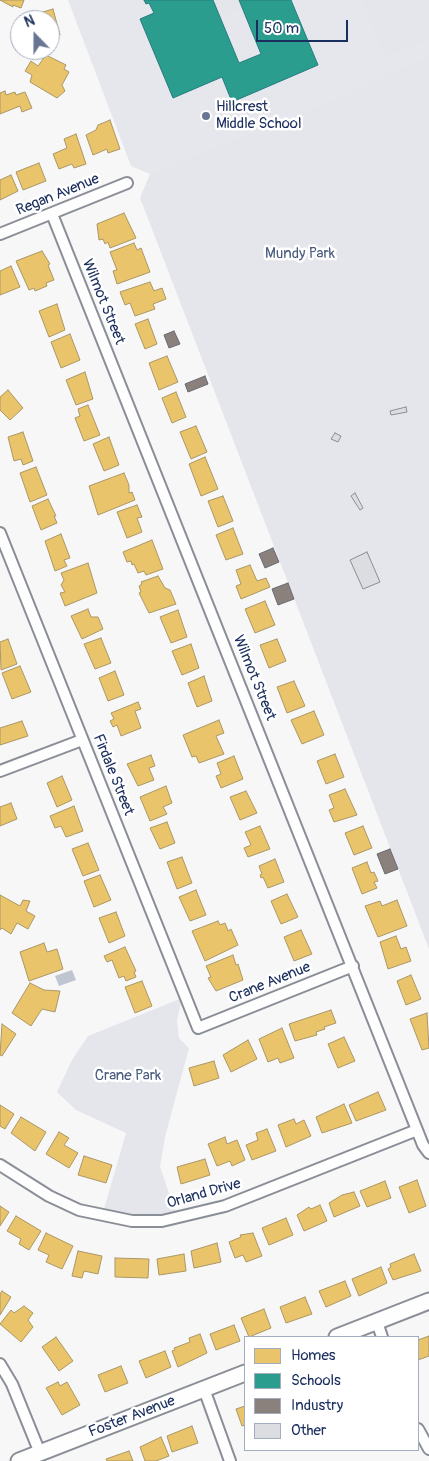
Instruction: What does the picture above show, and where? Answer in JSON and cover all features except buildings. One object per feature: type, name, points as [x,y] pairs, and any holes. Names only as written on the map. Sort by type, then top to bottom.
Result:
[{"type":"street","name":"Regan Avenue","points":[[0,234],[127,183]]},
{"type":"street","name":"Wilmot Street","points":[[52,214],[418,1130],[429,1153]]},
{"type":"street","name":"Firdale Street","points":[[0,533],[198,1028]]},
{"type":"street","points":[[0,771],[82,740]]},
{"type":"street","name":"Crane Avenue","points":[[198,1028],[353,966]]},
{"type":"street","name":"Orland Drive","points":[[0,1165],[49,1196],[79,1210],[117,1219],[162,1221],[225,1206],[418,1130]]},
{"type":"street","points":[[341,1336],[429,1302]]},
{"type":"street","points":[[377,1322],[382,1336]]},
{"type":"street","points":[[0,1364],[12,1384],[40,1453]]},
{"type":"street","name":"Foster Avenue","points":[[19,1461],[244,1373]]},
{"type":"street","points":[[204,1389],[230,1461]]},
{"type":"street","points":[[419,1430],[429,1449]]},
{"type":"shaded area","name":"Hillcrest Middle School","points":[[68,0],[429,0],[429,67],[150,174],[131,166]]},
{"type":"shaded area","points":[[72,970],[76,980],[59,986],[55,976]]},
{"type":"green space","points":[[213,0],[239,0],[242,9],[220,18]]},
{"type":"green space","points":[[362,0],[429,0],[429,40],[384,57]]},
{"type":"green space","name":"Mundy Park","points":[[429,56],[429,949],[140,198],[150,174],[334,100]]},
{"type":"green space","name":"Crane Park","points":[[182,998],[177,1021],[179,1038],[189,1048],[165,1137],[160,1167],[178,1219],[102,1216],[126,1133],[76,1110],[57,1092],[72,1060],[88,1036]]},
{"type":"place","name":"Hillcrest Middle School","points":[[206,116]]}]
